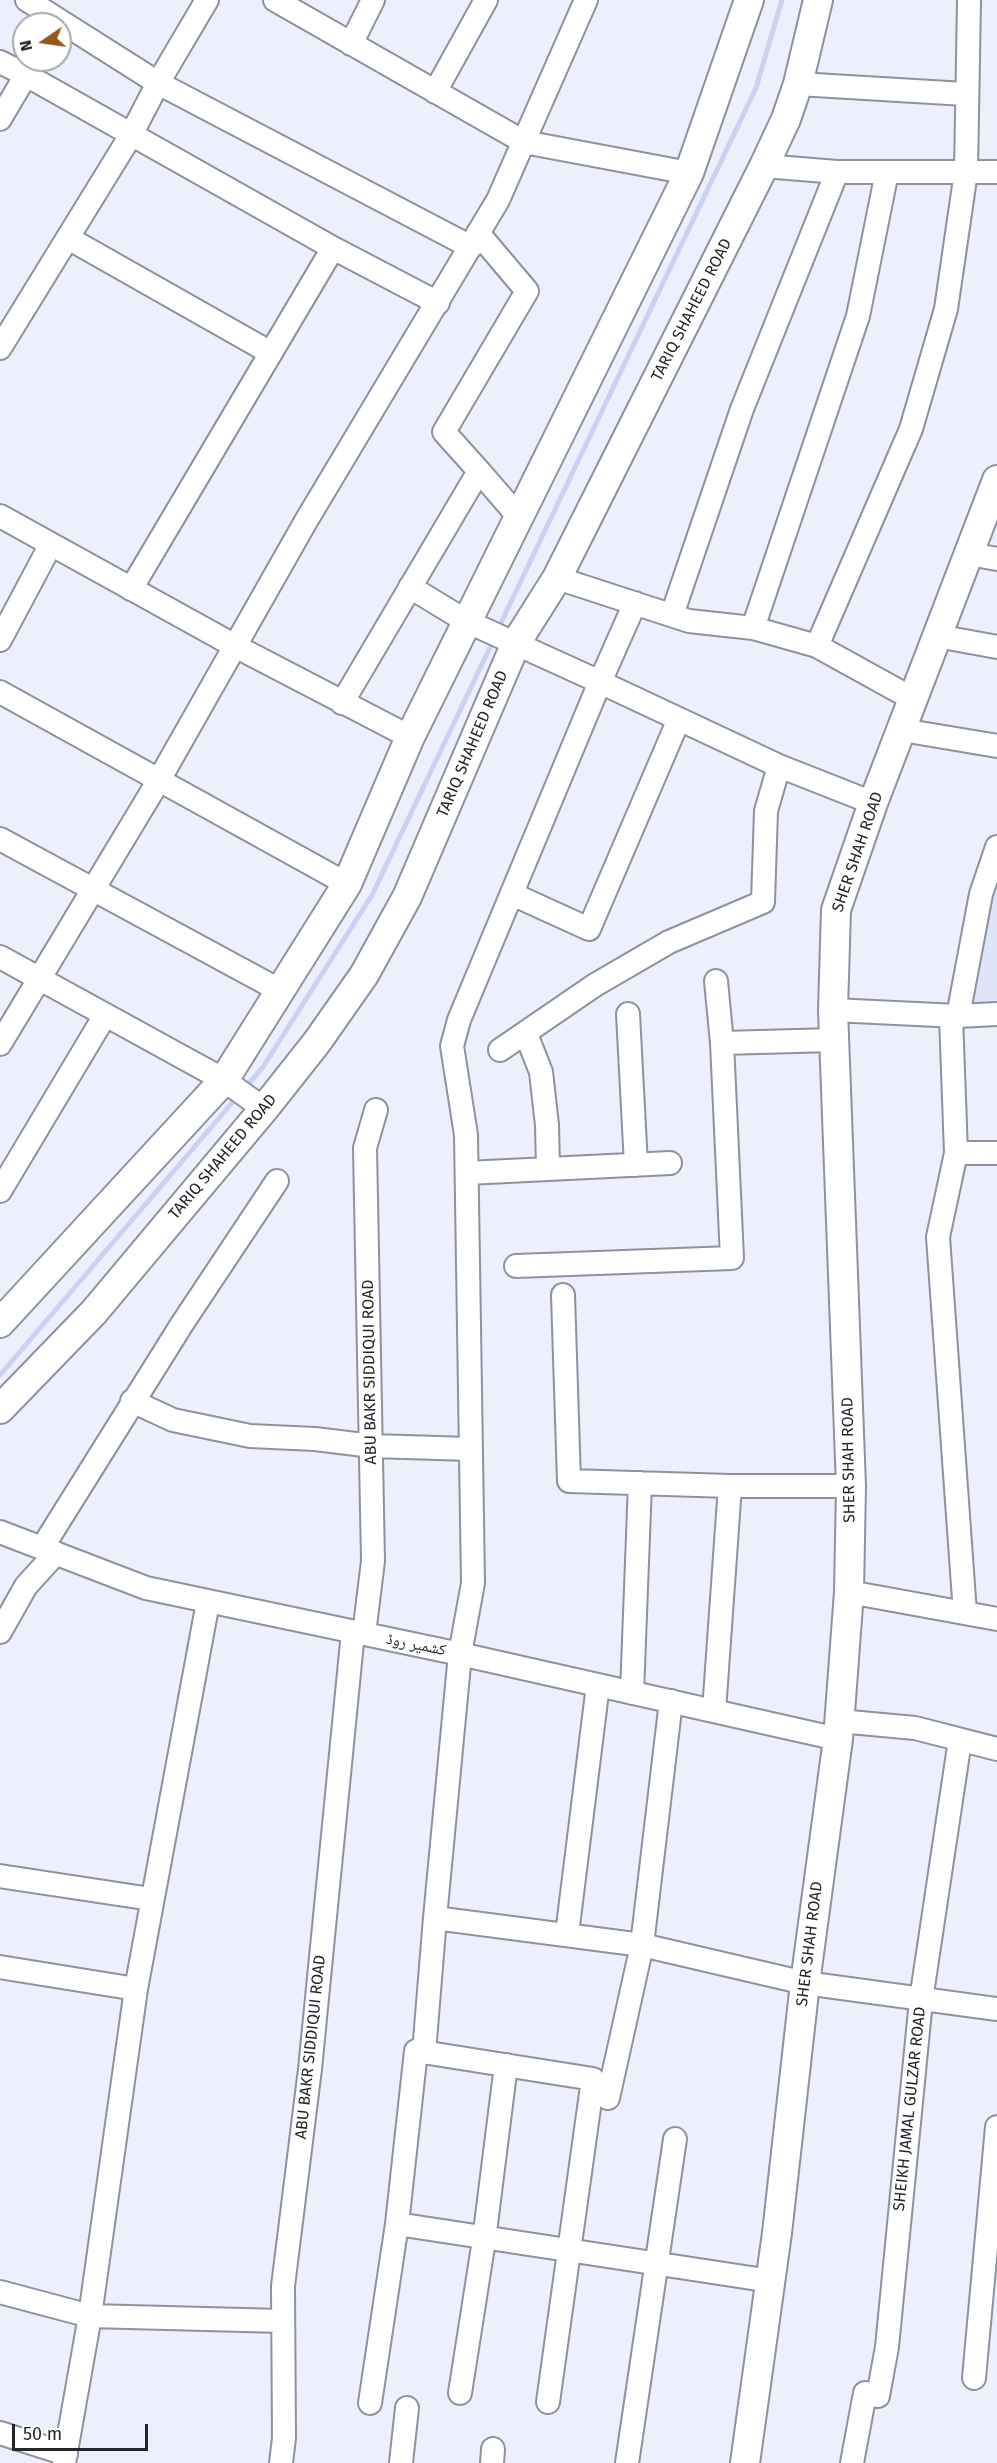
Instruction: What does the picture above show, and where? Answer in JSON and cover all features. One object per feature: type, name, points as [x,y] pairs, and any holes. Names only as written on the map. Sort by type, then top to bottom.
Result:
[{"type":"main road","name":"TARIQ SHAHEED ROAD","points":[[0,1408],[94,1312],[245,1095],[279,990],[347,884],[410,737],[470,623],[518,516],[689,173],[749,0]]},
{"type":"main road","name":"TARIQ SHAHEED ROAD","points":[[0,1323],[245,1095],[364,975],[407,897],[513,642],[557,578],[786,119],[798,84],[818,0]]},
{"type":"main road","name":"SHER SHAH ROAD","points":[[745,2463],[771,2281],[805,1983],[839,1730],[849,1592],[851,1486],[833,1010],[836,910],[873,803],[997,480]]},
{"type":"street","points":[[27,0],[158,82],[475,240],[527,291],[444,432],[518,516]]},
{"type":"street","points":[[0,348],[131,135],[158,82],[207,0]]},
{"type":"street","points":[[275,0],[524,142],[689,173]]},
{"type":"street","points":[[351,44],[373,0]]},
{"type":"street","points":[[435,92],[486,0]]},
{"type":"street","points":[[0,1044],[37,979],[159,780],[306,521],[498,200],[586,0]]},
{"type":"street","points":[[817,646],[911,429],[946,309],[966,172],[965,94],[969,0]]},
{"type":"street","points":[[0,62],[333,248],[438,303]]},
{"type":"street","points":[[0,119],[26,75]]},
{"type":"street","points":[[798,84],[965,94]]},
{"type":"street","points":[[764,166],[837,172],[997,172]]},
{"type":"street","points":[[672,615],[742,409],[837,172]]},
{"type":"street","points":[[753,628],[858,316],[887,172]]},
{"type":"street","points":[[68,238],[271,353]]},
{"type":"street","points":[[131,589],[333,248]]},
{"type":"street","points":[[342,703],[479,471]]},
{"type":"street","points":[[0,516],[235,646],[410,737]]},
{"type":"street","points":[[0,640],[51,544]]},
{"type":"street","points":[[969,554],[997,559]]},
{"type":"street","points":[[557,578],[689,621],[753,628],[817,646],[913,699]]},
{"type":"street","points":[[410,587],[470,623],[780,766],[873,803]]},
{"type":"street","points":[[424,2052],[460,1654],[473,1583],[466,1135],[452,1046],[459,1020],[635,603]]},
{"type":"street","points":[[937,636],[997,647]]},
{"type":"street","points":[[0,692],[347,884]]},
{"type":"street","points":[[512,894],[589,928],[679,719]]},
{"type":"street","points":[[902,730],[997,746]]},
{"type":"street","points":[[500,1050],[596,985],[669,942],[763,902],[766,811],[780,766]]},
{"type":"street","points":[[0,839],[279,990]]},
{"type":"street","points":[[965,1613],[938,1237],[956,1154],[955,1016],[981,894],[997,847]]},
{"type":"street","points":[[0,957],[245,1095]]},
{"type":"street","points":[[516,1266],[732,1258],[722,1043],[716,981]]},
{"type":"street","points":[[833,1010],[955,1016],[997,1014]]},
{"type":"street","points":[[628,1014],[636,1165]]},
{"type":"street","points":[[2,1183],[104,1017]]},
{"type":"street","points":[[526,1034],[541,1072],[547,1125],[548,1169]]},
{"type":"street","points":[[722,1043],[834,1040]]},
{"type":"street","name":"ABU BAKR SIDDIQUI ROAD","points":[[281,2463],[284,2438],[283,2286],[310,2069],[358,1633],[373,1561],[365,1148],[376,1110]]},
{"type":"street","points":[[956,1154],[997,1153]]},
{"type":"street","points":[[467,1173],[670,1163]]},
{"type":"street","points":[[0,1632],[49,1551],[132,1401],[277,1181]]},
{"type":"street","points":[[563,1295],[569,1480],[730,1486],[851,1486]]},
{"type":"street","points":[[132,1401],[173,1420],[250,1436],[315,1439],[372,1446],[471,1449]]},
{"type":"street","points":[[632,1693],[640,1483]]},
{"type":"street","points":[[714,1711],[730,1486]]},
{"type":"street","name":"کشمیر روڈ","points":[[2,1536],[49,1551],[146,1588],[460,1654],[714,1711],[839,1730],[915,1728],[997,1749]]},
{"type":"street","points":[[849,1592],[997,1619]]},
{"type":"street","points":[[0,2433],[65,2458],[90,2316],[136,1989],[151,1899],[208,1602]]},
{"type":"street","points":[[567,1934],[598,1685]]},
{"type":"street","points":[[608,2098],[642,1945],[671,1701]]},
{"type":"street","name":"SHEIKH JAMAL GULZAR ROAD","points":[[852,2463],[865,2393],[878,2396],[887,2347],[921,2000],[960,1740]]},
{"type":"street","points":[[0,1876],[151,1899]]},
{"type":"street","points":[[435,1918],[642,1945],[805,1983],[997,2009]]},
{"type":"street","points":[[0,1967],[136,1989]]},
{"type":"street","points":[[370,2403],[397,2224],[416,2051],[594,2079],[548,2402]]},
{"type":"street","points":[[460,2392],[484,2240],[506,2065]]},
{"type":"street","points":[[974,2378],[997,2127]]},
{"type":"street","points":[[627,2463],[675,2139]]},
{"type":"street","points":[[397,2224],[484,2240],[570,2250],[771,2281]]},
{"type":"street","points":[[0,2292],[90,2316],[282,2322]]},
{"type":"street","points":[[401,2463],[407,2408]]},
{"type":"shaded area","points":[[997,844],[997,1005],[956,1007]]},
{"type":"waterway","points":[[498,629],[756,88],[782,0]]},
{"type":"waterway","points":[[245,1088],[263,1067],[372,895],[493,641]]},
{"type":"waterway","points":[[0,1375],[237,1097]]}]
